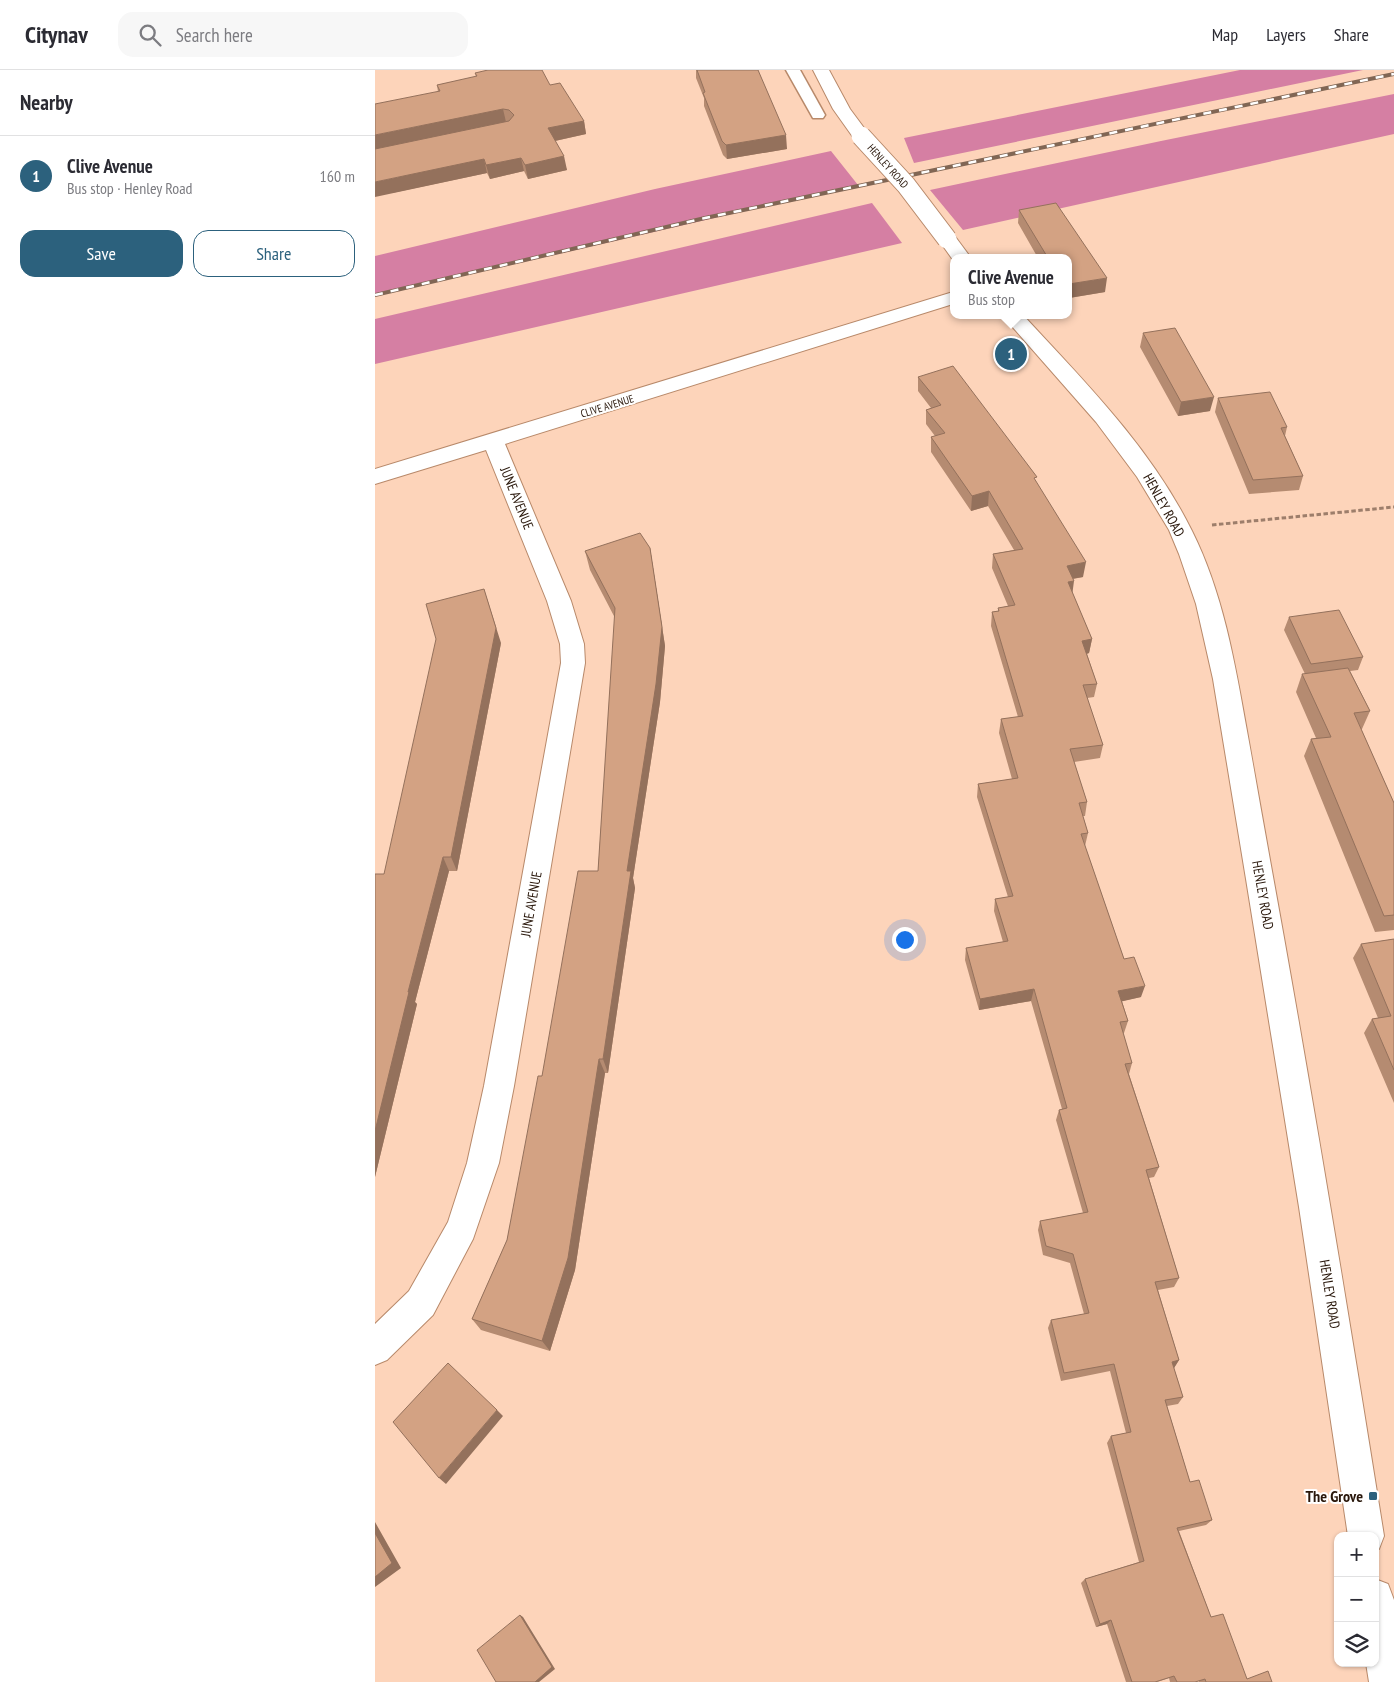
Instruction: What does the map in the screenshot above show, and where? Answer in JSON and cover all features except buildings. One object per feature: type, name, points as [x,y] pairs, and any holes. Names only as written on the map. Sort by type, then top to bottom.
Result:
[{"type":"street","name":"HENLEY ROAD","points":[[821,70],[831,91],[861,136],[906,185],[959,254]]},
{"type":"street","name":"CLIVE AVENUE","points":[[375,477],[950,299]]},
{"type":"street","name":"HENLEY ROAD","points":[[1016,319],[1115,429],[1143,466],[1179,529],[1203,587],[1220,648],[1323,1252],[1365,1532]]},
{"type":"street","name":"JUNE AVENUE","points":[[375,1348],[421,1303],[462,1228],[483,1163],[501,1076],[573,663],[571,644],[559,601],[493,441]]},
{"type":"street","points":[[1379,1622],[1388,1682]]},
{"type":"lane","points":[[793,70],[818,115]]},
{"type":"lane","points":[[806,96],[831,91]]},
{"type":"path","points":[[1179,529],[1394,507]]},
{"type":"shaded area","points":[[1240,70],[1363,70],[914,163],[904,138]]},
{"type":"shaded area","points":[[1394,94],[1394,134],[963,230],[930,190],[1161,141]]},
{"type":"shaded area","points":[[831,151],[858,185],[375,296],[375,256],[655,189]]},
{"type":"shaded area","points":[[872,203],[902,243],[375,364],[375,319]]},
{"type":"railway","points":[[375,295],[705,218],[1394,74]]},
{"type":"place","name":"Clive Avenue","points":[[1011,354]]},
{"type":"place","name":"The Grove","points":[[1373,1496]]}]
